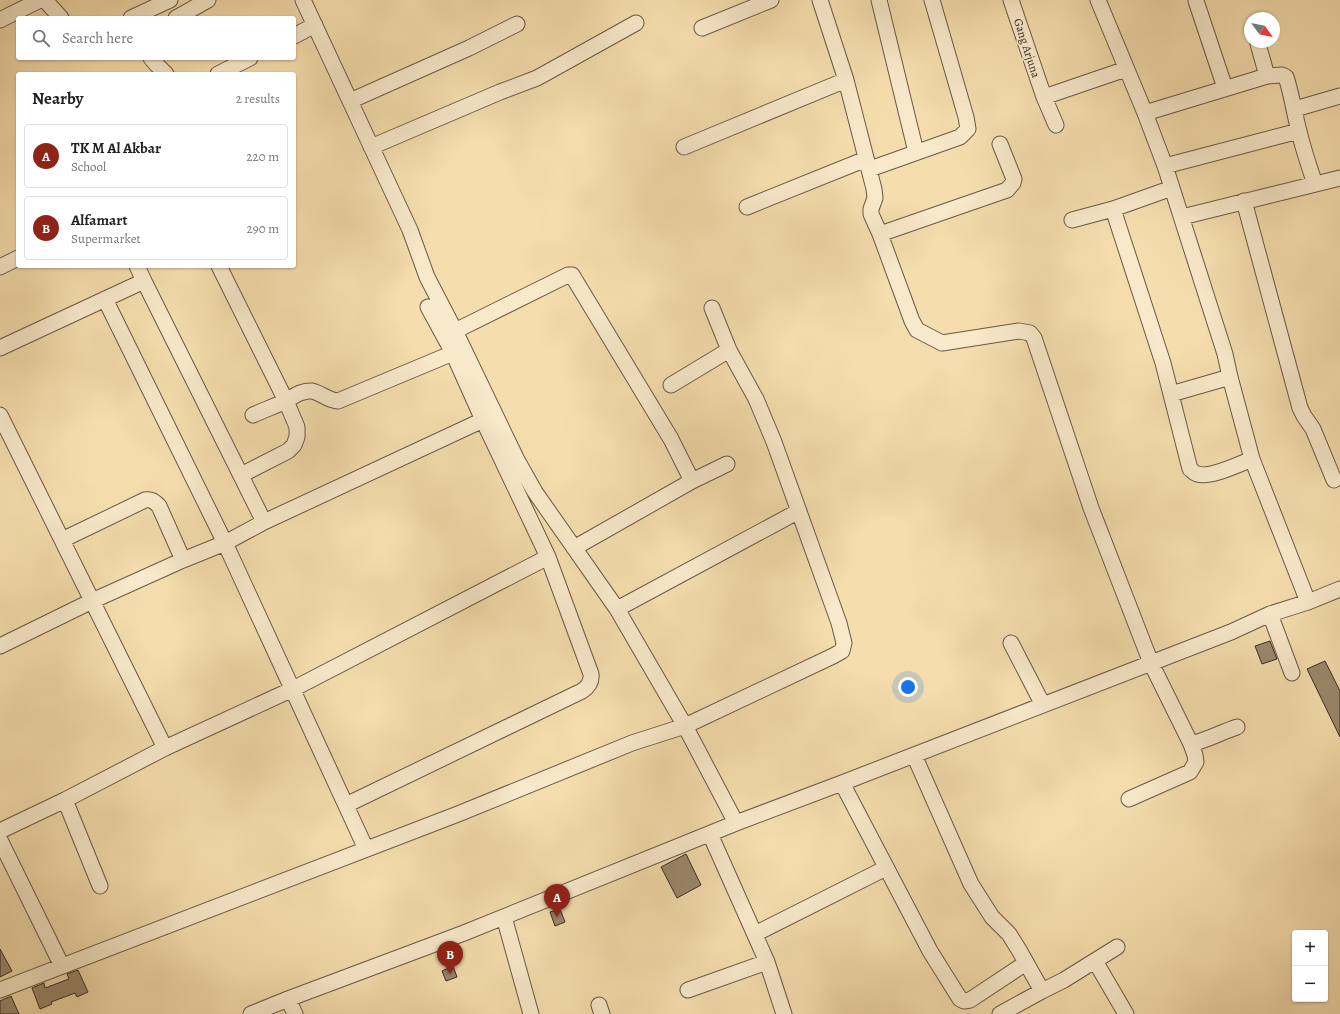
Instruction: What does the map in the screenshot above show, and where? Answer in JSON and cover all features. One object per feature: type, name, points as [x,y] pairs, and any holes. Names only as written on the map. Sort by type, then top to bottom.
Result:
[{"type":"street","points":[[0,20],[40,0]]},
{"type":"street","points":[[45,0],[59,16]]},
{"type":"street","points":[[135,16],[170,0]]},
{"type":"street","points":[[180,16],[208,0]]},
{"type":"street","points":[[303,0],[410,230],[427,277],[455,331],[517,460],[535,492],[616,609],[685,726],[736,823]]},
{"type":"street","points":[[702,28],[770,0]]},
{"type":"street","points":[[820,0],[846,80],[868,164],[875,195],[871,214],[880,234],[912,321],[917,330],[942,343],[1019,331],[1030,333],[1034,338],[1091,508],[1151,663],[1195,755],[1196,762],[1190,772],[1129,799]]},
{"type":"street","points":[[879,0],[916,152]]},
{"type":"street","points":[[747,207],[868,164],[916,152],[960,138],[968,129],[966,117],[932,0]]},
{"type":"street","name":"Gang Arjuna","points":[[1011,0],[1044,97],[1056,125]]},
{"type":"street","points":[[1098,0],[1145,113],[1165,166],[1225,354],[1252,459],[1308,602]]},
{"type":"street","points":[[1196,1],[1225,88]]},
{"type":"street","points":[[371,147],[500,92],[537,78],[636,23]]},
{"type":"street","points":[[350,101],[469,48],[517,24]]},
{"type":"street","points":[[296,35],[315,25]]},
{"type":"street","points":[[1259,48],[1267,76]]},
{"type":"street","points":[[153,60],[164,72]]},
{"type":"street","points":[[222,72],[246,60]]},
{"type":"street","points":[[1044,97],[1126,69]]},
{"type":"street","points":[[1145,113],[1267,76],[1282,75],[1286,77],[1295,109],[1299,131],[1315,184]]},
{"type":"street","points":[[684,147],[846,80]]},
{"type":"street","points":[[1295,109],[1340,96]]},
{"type":"street","points":[[1165,166],[1299,131]]},
{"type":"street","points":[[880,234],[1007,190],[1013,183],[1014,179],[1000,144]]},
{"type":"street","points":[[1182,217],[1340,178]]},
{"type":"street","points":[[1072,220],[1113,209],[1172,188]]},
{"type":"street","points":[[1244,201],[1300,408],[1313,429],[1334,480]]},
{"type":"street","points":[[1113,209],[1163,363],[1190,469],[1195,474],[1215,473],[1252,459]]},
{"type":"street","points":[[0,266],[16,259]]},
{"type":"street","points":[[138,268],[264,522]]},
{"type":"street","points":[[220,268],[286,401],[297,427],[297,437],[294,445],[288,451],[241,475]]},
{"type":"street","points":[[455,331],[568,275],[572,275],[671,439],[692,481]]},
{"type":"street","points":[[0,348],[144,281]]},
{"type":"street","points":[[105,299],[225,543],[366,849]]},
{"type":"street","points":[[346,805],[582,692],[587,688],[592,678],[548,558],[453,353],[428,307]]},
{"type":"street","points":[[0,990],[458,814],[632,743],[685,726],[776,684],[842,651],[844,643],[842,633],[774,442],[756,399],[729,350],[712,308]]},
{"type":"street","points":[[671,385],[729,350]]},
{"type":"street","points":[[253,415],[286,401],[298,394],[308,391],[315,392],[331,400],[338,401],[453,353]]},
{"type":"street","points":[[1171,394],[1230,377]]},
{"type":"street","points":[[0,416],[165,748]]},
{"type":"street","points":[[0,646],[92,601],[183,560],[225,543],[264,522],[483,420]]},
{"type":"street","points":[[574,548],[692,481],[727,464]]},
{"type":"street","points":[[62,540],[149,499],[154,501],[159,506],[183,560]]},
{"type":"street","points":[[616,609],[799,511]]},
{"type":"street","points":[[0,831],[66,800],[165,748],[292,689],[548,558]]},
{"type":"street","points":[[251,1014],[504,917],[736,823],[1231,632],[1270,614],[1308,602],[1340,589]]},
{"type":"street","points":[[1270,614],[1292,673]]},
{"type":"street","points":[[1011,643],[1043,705]]},
{"type":"street","points":[[1191,744],[1200,742],[1218,733],[1237,727]]},
{"type":"street","points":[[914,755],[971,884],[992,917],[1009,934],[1042,991]]},
{"type":"street","points":[[842,783],[930,951],[960,998],[964,1001],[970,1000],[1026,964]]},
{"type":"street","points":[[66,800],[100,886]]},
{"type":"street","points":[[710,834],[767,962],[784,1014]]},
{"type":"street","points":[[0,840],[58,958]]},
{"type":"street","points":[[755,934],[886,868]]},
{"type":"street","points":[[504,917],[531,1014]]},
{"type":"street","points":[[1000,1014],[1064,980],[1117,947]]},
{"type":"street","points":[[1095,961],[1126,1014]]},
{"type":"street","points":[[688,990],[767,962]]},
{"type":"street","points":[[288,999],[294,1014]]},
{"type":"building","points":[[1270,641],[1277,659],[1262,664],[1255,646]]},
{"type":"building","points":[[1325,661],[1340,691],[1340,737],[1307,669]]},
{"type":"building","points":[[686,854],[701,885],[677,898],[661,867]]},
{"type":"building","points":[[560,909],[565,922],[555,926],[550,912]]},
{"type":"building","points":[[0,949],[12,971],[0,977]]},
{"type":"building","points":[[453,966],[457,977],[446,981],[442,971]]},
{"type":"building","points":[[78,970],[88,992],[77,997],[75,993],[51,1002],[52,1004],[40,1009],[32,988],[44,983],[45,988],[69,979],[67,974]]},
{"type":"building","points":[[11,996],[19,1014],[0,1014],[0,1001]]},
{"type":"place","name":"TK M Al Akbar","points":[[557,917]]},
{"type":"place","name":"Alfamart","points":[[450,974]]}]
